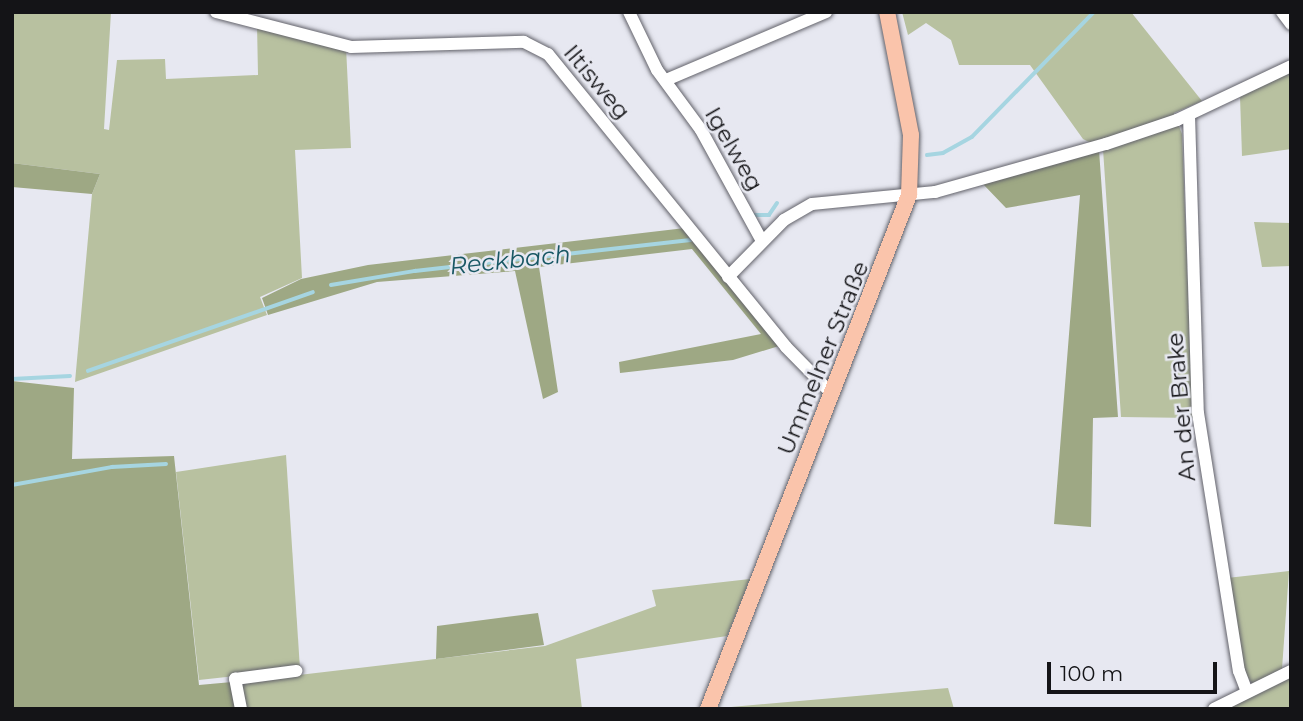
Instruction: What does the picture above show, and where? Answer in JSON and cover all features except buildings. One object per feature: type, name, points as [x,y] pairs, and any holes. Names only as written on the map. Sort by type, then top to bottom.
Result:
[{"type":"main road","name":"Ummelner Straße","points":[[708,709],[909,195],[911,135],[887,12]]},
{"type":"street","name":"Iltisweg","points":[[216,12],[351,47],[524,42],[548,54],[728,277],[821,387],[832,394]]},
{"type":"street","name":"Igelweg","points":[[629,12],[666,80],[701,130],[762,241]]},
{"type":"street","points":[[666,80],[825,12]]},
{"type":"street","points":[[1282,12],[1291,24]]},
{"type":"street","points":[[728,277],[762,241],[796,211],[813,204],[935,192],[1106,144],[1189,114],[1291,66]]},
{"type":"street","name":"An der Brake","points":[[1189,114],[1198,413],[1239,671],[1247,692]]},
{"type":"street","points":[[241,709],[235,679],[296,671]]},
{"type":"street","points":[[1214,709],[1291,671]]},
{"type":"green space","points":[[12,12],[111,12],[104,129],[109,130],[117,60],[165,59],[166,79],[258,75],[257,25],[346,47],[351,148],[295,150],[302,278],[260,297],[267,315],[75,382],[92,194],[100,174],[12,163]]},
{"type":"green space","points":[[902,12],[1131,12],[1202,101],[1174,113],[1182,134],[1193,418],[1121,417],[1103,149],[1083,139],[1030,65],[959,65],[951,40],[926,23],[908,35]]},
{"type":"green space","points":[[1291,70],[1291,149],[1242,156],[1240,96]]},
{"type":"green space","points":[[1099,150],[1118,417],[1093,418],[1091,527],[1054,524],[1080,195],[1006,208],[982,183]]},
{"type":"green space","points":[[12,163],[100,174],[92,194],[12,187]]},
{"type":"green space","points":[[1254,222],[1291,223],[1291,266],[1262,267]]},
{"type":"green space","points":[[685,228],[779,346],[733,360],[620,373],[619,362],[761,334],[692,249],[539,267],[558,392],[543,399],[515,271],[377,282],[268,315],[262,298],[301,279],[368,265]]},
{"type":"green space","points":[[12,381],[74,388],[72,459],[174,456],[199,685],[232,682],[238,709],[12,709]]},
{"type":"green space","points":[[286,455],[300,669],[199,680],[176,472]]},
{"type":"green space","points":[[1289,571],[1282,669],[1252,684],[1242,668],[1227,578]]},
{"type":"green space","points":[[750,579],[727,636],[576,659],[582,709],[245,709],[240,682],[545,646],[656,606],[652,590]]},
{"type":"green space","points":[[538,613],[544,645],[436,659],[437,626]]},
{"type":"green space","points":[[1291,677],[1291,709],[1227,709]]},
{"type":"green space","points":[[948,688],[954,709],[730,709],[731,707]]},
{"type":"waterway","name":"Reckbach","points":[[927,155],[943,153],[972,137],[1094,12]]},
{"type":"waterway","name":"Reckbach","points":[[753,215],[769,215],[777,203]]},
{"type":"waterway","name":"Reckbach","points":[[331,285],[415,271],[690,240]]},
{"type":"waterway","name":"Reckbach","points":[[88,371],[313,292]]},
{"type":"waterway","name":"Reckbach","points":[[12,379],[70,376]]},
{"type":"waterway","points":[[12,485],[112,467],[166,464]]}]
